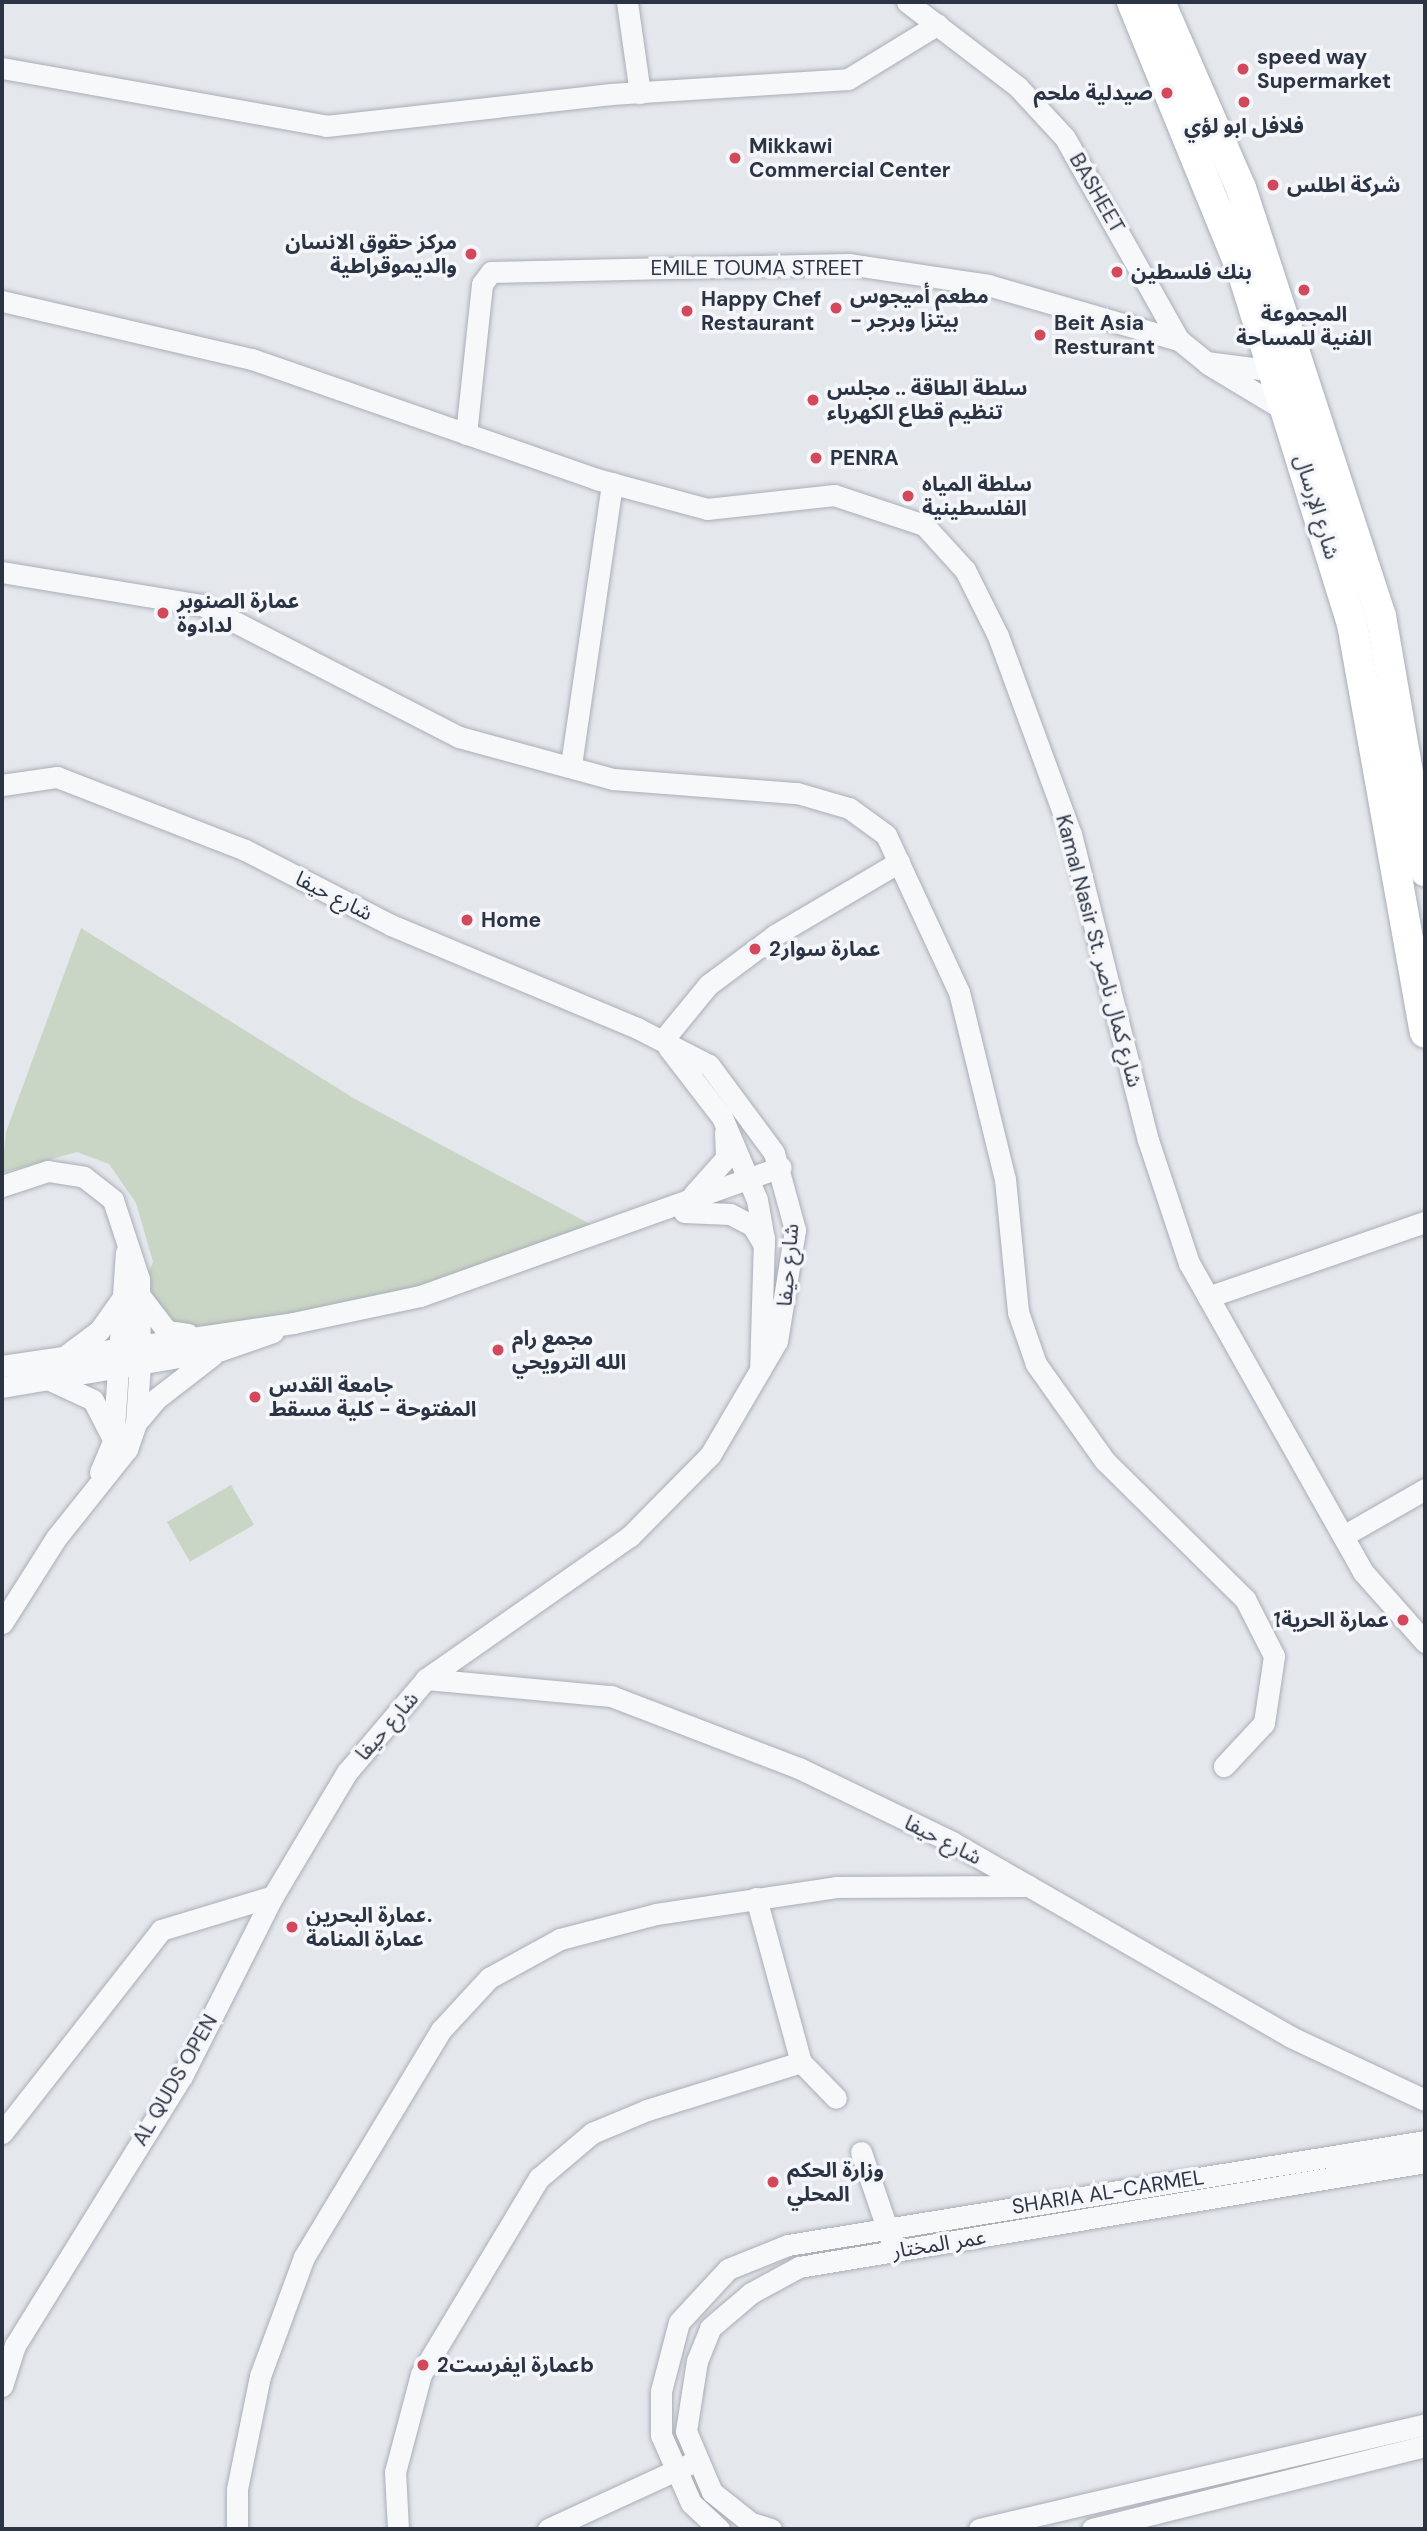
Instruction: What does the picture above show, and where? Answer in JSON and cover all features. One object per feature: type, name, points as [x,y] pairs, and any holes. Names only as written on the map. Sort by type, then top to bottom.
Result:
[{"type":"main road","name":"شارع الإرسال","points":[[1132,2],[1188,128],[1261,330],[1352,624],[1425,1033]]},
{"type":"main road","name":"شارع الإرسال","points":[[1160,2],[1241,188],[1381,616],[1425,871]]},
{"type":"street","points":[[627,2],[640,93]]},
{"type":"street","name":"BASHEET","points":[[907,2],[1018,88],[1065,138],[1180,340],[1206,362],[1288,412]]},
{"type":"street","points":[[2,68],[326,126],[640,93],[848,79],[938,24]]},
{"type":"street","name":"EMILE TOUMA STREET","points":[[466,433],[482,284],[491,272],[848,264],[988,285],[1180,340]]},
{"type":"street","name":"Kamal Nasir St. شارع كمال ناصر","points":[[2,302],[252,359],[612,483],[707,509],[834,495],[924,525],[965,570],[998,636],[1071,834],[1148,1140],[1189,1263],[1363,1572],[1425,1642]]},
{"type":"street","points":[[1206,362],[1248,355],[1261,330]]},
{"type":"street","points":[[1206,362],[1275,371]]},
{"type":"street","points":[[571,765],[612,483]]},
{"type":"street","points":[[2,572],[202,606],[459,737],[571,765],[613,779],[797,793],[849,808],[886,835],[959,992],[1005,1179],[1018,1312],[1036,1364],[1105,1461],[1245,1599],[1274,1656],[1264,1723],[1224,1766]]},
{"type":"street","name":"شارع حيفا","points":[[2,785],[57,777],[70,782],[245,850],[391,925],[663,1040],[709,1065],[740,1099],[781,1167],[795,1230],[791,1277],[777,1342],[710,1455],[630,1536],[426,1679],[347,1772]]},
{"type":"street","points":[[663,1040],[708,985],[775,935],[900,862]]},
{"type":"street","name":"شارع حيفا","points":[[663,1040],[722,1117],[749,1180],[764,1246],[760,1370]]},
{"type":"street","points":[[658,1214],[698,1192],[726,1158],[722,1117]]},
{"type":"street","points":[[2,1387],[48,1379],[193,1335],[293,1323],[495,1274],[781,1167]]},
{"type":"street","points":[[2,1186],[48,1171],[84,1177],[113,1200],[128,1240],[136,1423],[127,1449],[80,1510],[2,1623]]},
{"type":"street","points":[[658,1214],[730,1214],[752,1225],[764,1246]]},
{"type":"street","points":[[1208,1297],[1425,1222]]},
{"type":"street","points":[[132,1295],[167,1331],[193,1335]]},
{"type":"street","points":[[63,1357],[99,1331],[132,1295]]},
{"type":"street","points":[[136,1423],[184,1374],[221,1350],[293,1323]]},
{"type":"street","points":[[2,1366],[63,1357],[221,1350]]},
{"type":"street","points":[[80,1510],[113,1442],[131,1356]]},
{"type":"street","points":[[48,1379],[93,1400],[113,1442]]},
{"type":"street","points":[[1343,1536],[1425,1489]]},
{"type":"street","name":"شارع حيفا","points":[[426,1679],[611,1696],[799,1768],[1029,1886],[1291,2037],[1425,2100]]},
{"type":"street","name":"AL QUDS OPEN","points":[[2,2386],[15,2345],[182,2076],[273,1896],[347,1772]]},
{"type":"street","points":[[237,2529],[237,2489],[260,2376],[304,2257],[441,2030],[489,1978],[560,1939],[606,1924],[756,1898],[836,1887],[1029,1886]]},
{"type":"street","points":[[2,2133],[161,1930],[273,1896]]},
{"type":"street","points":[[756,1898],[801,2062],[835,2098]]},
{"type":"street","points":[[398,2529],[395,2472],[421,2374],[539,2178],[603,2129],[801,2062]]},
{"type":"street","name":"SHARIA AL-CARMEL","points":[[719,2529],[691,2503],[661,2435],[661,2390],[679,2322],[728,2269],[788,2245],[1425,2141]]},
{"type":"street","points":[[861,2152],[884,2229],[897,2251]]},
{"type":"street","name":"عمر المختار","points":[[771,2529],[751,2523],[712,2492],[686,2431],[697,2361],[710,2328],[751,2293],[799,2267],[1425,2162]]},
{"type":"street","points":[[979,2529],[1425,2424]]},
{"type":"street","points":[[1092,2529],[1425,2446]]},
{"type":"street","points":[[548,2529],[698,2460]]},
{"type":"green space","points":[[81,928],[355,1099],[607,1233],[462,1283],[193,1335],[144,1307],[139,1294],[153,1262],[136,1203],[109,1164],[77,1152],[2,1173],[6,1132]]},
{"type":"green space","points":[[231,1485],[254,1525],[190,1562],[167,1522]]},
{"type":"place","name":"speed way Supermarket","points":[[1243,69]]},
{"type":"place","name":"صيدلية ملحم","points":[[1167,93]]},
{"type":"place","name":"فلافل ابو لؤي","points":[[1244,102]]},
{"type":"place","name":"Mikkawi Commercial Center","points":[[735,158]]},
{"type":"place","name":"شركة اطلس","points":[[1273,185]]},
{"type":"place","name":"مركز حقوق الانسان والديموقراطية","points":[[471,254]]},
{"type":"place","name":"بنك فلسطين","points":[[1117,272]]},
{"type":"place","name":"المجموعة الفنية للمساحة","points":[[1304,290]]},
{"type":"place","name":"مطعم أميجوس - بيتزا وبرجر","points":[[836,308]]},
{"type":"place","name":"Happy Chef Restaurant","points":[[687,311]]},
{"type":"place","name":"Beit Asia Resturant","points":[[1040,335]]},
{"type":"place","name":"سلطة الطاقة .. مجلس تنظيم قطاع الكهرباء","points":[[813,400]]},
{"type":"place","name":"PENRA","points":[[816,458]]},
{"type":"place","name":"سلطة المياه الفلسطينية","points":[[908,496]]},
{"type":"place","name":"عمارة الصنوبر لدادوة","points":[[163,613]]},
{"type":"place","name":"Home","points":[[467,920]]},
{"type":"place","name":"عمارة سوار2","points":[[755,949]]},
{"type":"place","name":"مجمع رام الله الترويحي","points":[[498,1350]]},
{"type":"place","name":"جامعة القدس المفتوحة - كلية مسقط","points":[[255,1397]]},
{"type":"place","name":"عمارة الحرية1","points":[[1403,1620]]},
{"type":"place","name":"عمارة البحرين. عمارة المنامة","points":[[292,1927]]},
{"type":"place","name":"وزارة الحكم المحلي","points":[[773,2182]]},
{"type":"place","name":"عمارة ايفرست2b","points":[[423,2365]]}]
